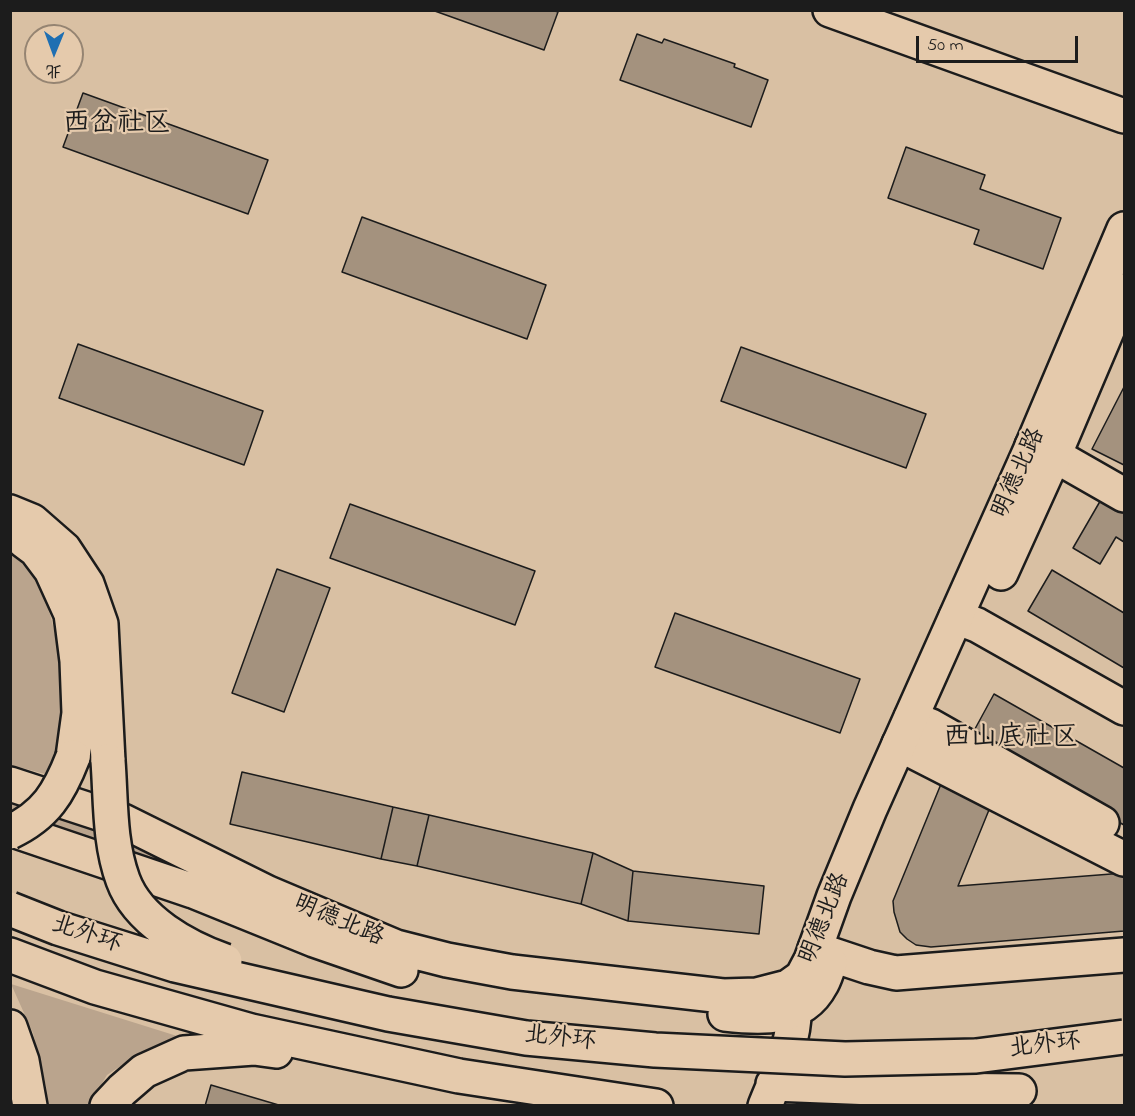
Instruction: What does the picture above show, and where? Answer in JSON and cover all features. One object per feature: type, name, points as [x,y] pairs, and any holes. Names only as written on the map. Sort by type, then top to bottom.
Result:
[{"type":"main road","points":[[830,10],[1125,116]]},
{"type":"main road","name":"明德北路","points":[[10,831],[193,891],[392,969],[500,992],[757,1017],[791,999],[802,977],[824,952],[834,896],[915,736],[1043,451],[1118,293],[1125,229]]},
{"type":"main road","points":[[1043,451],[1125,495]]},
{"type":"main road","points":[[10,512],[32,521],[64,549],[87,584],[101,624],[113,839],[123,881],[134,900],[158,926],[198,951],[253,970],[394,1001],[655,1050]]},
{"type":"main road","points":[[10,531],[36,549],[51,570],[71,614],[79,713],[73,757],[63,782],[46,808],[28,824],[10,831]]},
{"type":"main road","points":[[966,621],[1125,708]]},
{"type":"main road","points":[[915,736],[1125,836]]},
{"type":"main road","points":[[915,736],[1125,859]]},
{"type":"main road","name":"明德北路","points":[[10,784],[123,821],[268,893],[406,949],[447,960],[512,972],[723,996],[757,995],[791,999]]},
{"type":"main road","name":"北外环","points":[[10,909],[58,928],[175,965],[388,1014],[526,1038],[655,1050],[845,1059],[975,1056],[1125,1037]]},
{"type":"main road","points":[[824,952],[868,967],[896,973],[1125,955]]},
{"type":"main road","name":"北外环","points":[[10,955],[96,987],[251,1031],[459,1076],[656,1106]]},
{"type":"main road","points":[[791,999],[794,1024],[769,1095],[923,1090],[1019,1090]]},
{"type":"main road","points":[[10,1027],[22,1061],[30,1106]]},
{"type":"main road","points":[[107,1106],[144,1071],[184,1053],[254,1048],[301,1055],[461,1088],[623,1102]]},
{"type":"shaded area","points":[[11,554],[29,571],[43,593],[58,648],[63,714],[58,749],[45,774],[11,765]]},
{"type":"shaded area","points":[[11,798],[81,817],[254,900],[11,818]]},
{"type":"shaded area","points":[[11,984],[177,1036],[137,1055],[107,1075],[89,1105],[48,1105],[46,1086],[33,1033]]},
{"type":"building","points":[[432,10],[552,10],[558,12],[544,50]]},
{"type":"building","points":[[637,34],[662,43],[664,39],[735,64],[734,67],[768,80],[751,127],[620,80]]},
{"type":"building","points":[[83,93],[268,160],[248,214],[63,147]]},
{"type":"building","points":[[906,147],[985,175],[980,189],[1061,218],[1043,269],[974,244],[979,230],[888,198]]},
{"type":"building","points":[[362,217],[546,285],[527,339],[342,272]]},
{"type":"building","points":[[78,344],[263,411],[244,465],[59,398]]},
{"type":"building","points":[[741,347],[926,414],[906,468],[721,401]]},
{"type":"building","points":[[1124,387],[1124,465],[1092,449]]},
{"type":"building","points":[[1106,491],[1124,501],[1124,542],[1116,537],[1100,564],[1073,548]]},
{"type":"building","points":[[350,504],[535,571],[515,625],[330,558]]},
{"type":"building","points":[[277,569],[330,588],[284,712],[232,693]]},
{"type":"building","points":[[1052,570],[1124,613],[1124,668],[1028,611]]},
{"type":"building","points":[[675,613],[860,679],[840,733],[655,667]]},
{"type":"building","points":[[994,694],[1124,768],[1124,825],[970,738]]},
{"type":"building","points":[[242,772],[393,807],[381,859],[230,824]]},
{"type":"building","points":[[941,784],[991,805],[958,886],[1124,873],[1124,931],[931,947],[916,945],[907,939],[900,932],[893,901]]},
{"type":"building","points":[[393,807],[429,815],[417,866],[381,859]]},
{"type":"building","points":[[429,815],[593,853],[581,904],[417,866]]},
{"type":"building","points":[[593,853],[633,871],[628,921],[581,904]]},
{"type":"building","points":[[633,871],[764,886],[759,934],[628,921]]},
{"type":"building","points":[[211,1085],[282,1106],[205,1106]]},
{"type":"district","name":"西岔社区","points":[[117,126]]},
{"type":"district","name":"西山底社区","points":[[1011,740]]}]
